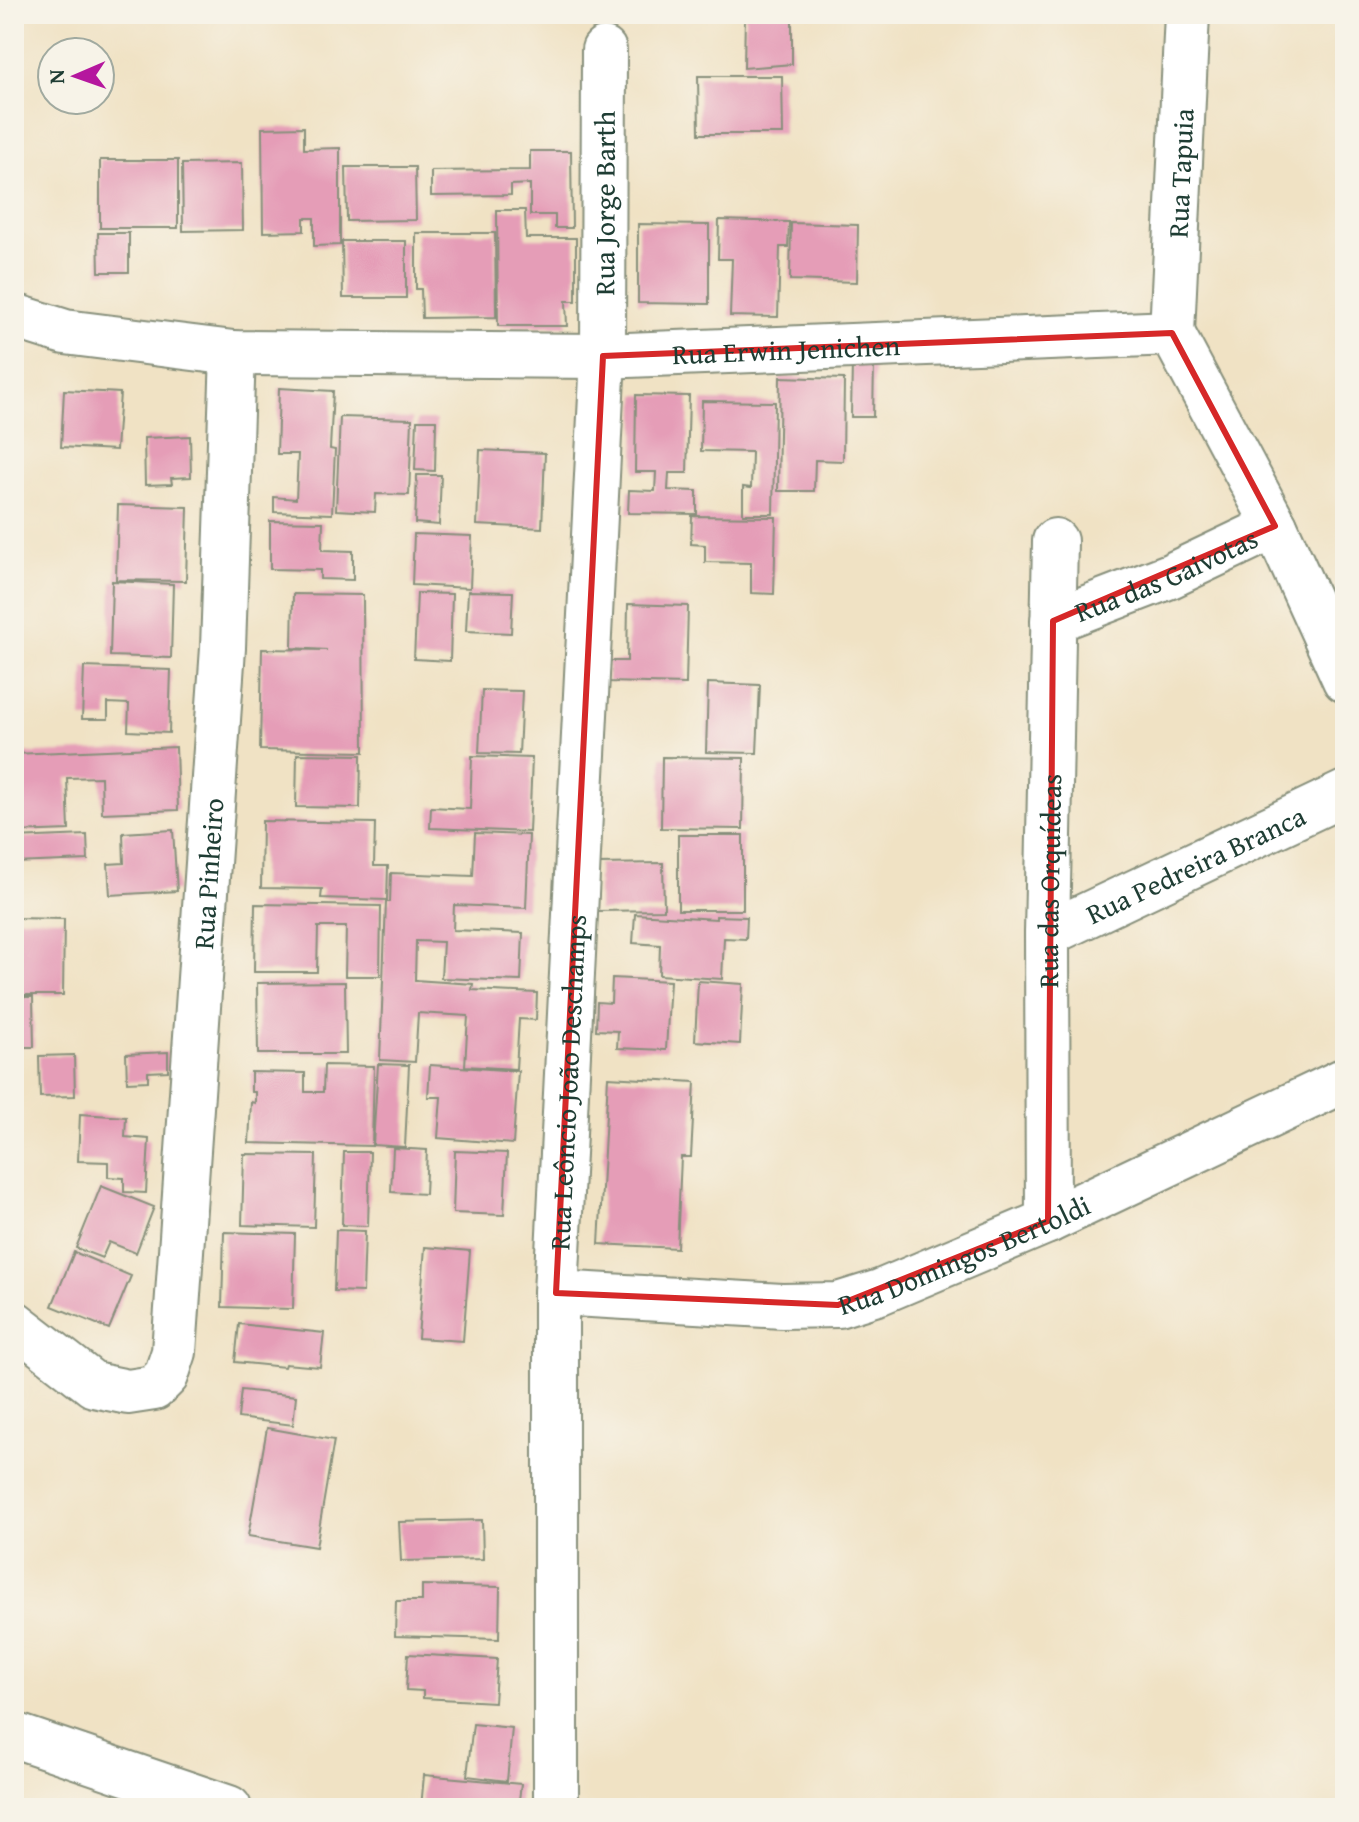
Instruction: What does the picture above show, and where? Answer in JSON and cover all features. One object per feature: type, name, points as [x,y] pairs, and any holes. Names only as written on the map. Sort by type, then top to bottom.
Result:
[{"type":"street","name":"Rua Tapuia","points":[[1172,333],[1187,14]]},
{"type":"street","name":"Rua Jorge Barth","points":[[603,356],[604,50]]},
{"type":"street","name":"Rua Erwin Jenichen","points":[[14,316],[65,332],[233,353],[603,356],[1172,333]]},
{"type":"street","points":[[1172,333],[1275,526],[1345,680]]},
{"type":"street","name":"Rua Pinheiro","points":[[14,1323],[94,1385],[128,1392],[154,1388],[166,1376],[174,1352],[223,648],[233,353]]},
{"type":"street","name":"Rua Leôncio João Deschamps","points":[[556,1808],[556,1293],[603,356]]},
{"type":"street","name":"Rua das Gaivotas","points":[[1053,621],[1170,576],[1275,526]]},
{"type":"street","name":"Rua das Orquídeas","points":[[1048,1221],[1047,934],[1055,541]]},
{"type":"street","name":"Rua Pedreira Branca","points":[[1047,934],[1345,793]]},
{"type":"street","name":"Rua Domingos Bertoldi","points":[[556,1293],[782,1306],[838,1305],[880,1292],[1048,1221],[1345,1080]]},
{"type":"street","points":[[14,1735],[229,1808]]},
{"type":"highlighted area","points":[[1172,333],[1275,526],[1053,621],[1048,1221],[838,1305],[556,1293],[603,356]]},
{"type":"building","points":[[745,14],[792,14],[792,64],[744,68]]},
{"type":"building","points":[[698,76],[782,76],[783,134],[699,134]]},
{"type":"building","points":[[304,127],[304,149],[340,148],[340,245],[314,246],[314,218],[304,218],[304,231],[263,232],[262,128]]},
{"type":"building","points":[[530,151],[571,151],[572,228],[555,228],[555,215],[530,215],[530,184],[511,185],[511,195],[431,196],[431,171],[530,170]]},
{"type":"building","points":[[100,160],[178,160],[178,228],[100,228]]},
{"type":"building","points":[[242,163],[243,230],[183,231],[182,164]]},
{"type":"building","points":[[346,167],[415,167],[416,220],[347,221]]},
{"type":"building","points":[[497,210],[525,210],[526,238],[576,238],[576,301],[566,301],[567,326],[498,326]]},
{"type":"building","points":[[719,220],[789,222],[788,247],[780,247],[778,317],[730,316],[732,259],[718,259]]},
{"type":"building","points":[[791,223],[858,225],[857,282],[790,280]]},
{"type":"building","points":[[638,224],[709,225],[709,304],[638,303]]},
{"type":"building","points":[[98,233],[129,233],[129,272],[99,272]]},
{"type":"building","points":[[416,233],[495,233],[496,317],[422,318],[421,289],[416,289]]},
{"type":"building","points":[[342,241],[406,241],[406,298],[343,298]]},
{"type":"building","points":[[852,363],[874,364],[873,417],[851,417]]},
{"type":"building","points":[[780,377],[844,379],[843,461],[815,460],[814,491],[778,491]]},
{"type":"building","points":[[279,388],[333,391],[330,449],[335,450],[332,514],[274,512],[274,497],[296,499],[298,454],[277,454]]},
{"type":"building","points":[[64,390],[120,393],[116,450],[61,447]]},
{"type":"building","points":[[636,395],[689,396],[687,473],[669,473],[668,490],[697,491],[697,514],[628,513],[629,490],[655,491],[656,472],[635,472]]},
{"type":"building","points":[[702,401],[775,402],[773,514],[743,514],[743,487],[751,488],[752,452],[701,451]]},
{"type":"building","points":[[340,417],[412,419],[409,495],[376,494],[375,512],[336,510]]},
{"type":"building","points":[[417,420],[436,420],[435,471],[415,470]]},
{"type":"building","points":[[190,436],[191,477],[171,478],[172,484],[145,485],[144,438]]},
{"type":"building","points":[[480,450],[545,453],[542,528],[477,525]]},
{"type":"building","points":[[417,475],[441,475],[439,525],[415,523]]},
{"type":"building","points":[[118,505],[188,507],[186,581],[116,580]]},
{"type":"building","points":[[692,516],[776,517],[774,594],[751,593],[751,563],[705,562],[705,545],[691,544]]},
{"type":"building","points":[[270,521],[323,522],[322,550],[353,551],[353,580],[320,579],[320,570],[270,569]]},
{"type":"building","points":[[414,534],[472,536],[470,588],[412,585]]},
{"type":"building","points":[[112,581],[173,584],[171,658],[110,656]]},
{"type":"building","points":[[468,591],[513,592],[511,633],[466,631]]},
{"type":"building","points":[[417,593],[452,594],[450,661],[414,659]]},
{"type":"building","points":[[293,594],[363,595],[364,752],[260,750],[262,649],[327,650],[292,648]]},
{"type":"building","points":[[628,604],[688,606],[686,684],[608,682],[608,661],[627,661]]},
{"type":"building","points":[[84,667],[171,670],[169,733],[128,731],[129,704],[108,703],[108,719],[82,719]]},
{"type":"building","points":[[708,683],[760,685],[757,753],[706,752]]},
{"type":"building","points":[[482,690],[522,691],[519,754],[479,753]]},
{"type":"building","points":[[176,747],[178,810],[102,813],[101,777],[67,778],[69,830],[14,832],[14,754]]},
{"type":"building","points":[[297,754],[361,755],[360,808],[296,807]]},
{"type":"building","points":[[472,756],[532,758],[529,832],[430,828],[431,807],[470,809]]},
{"type":"building","points":[[662,757],[744,758],[743,829],[661,828]]},
{"type":"building","points":[[262,821],[375,823],[374,866],[388,866],[387,900],[321,898],[322,889],[261,888]]},
{"type":"building","points":[[173,830],[177,891],[110,895],[108,864],[124,863],[123,833]]},
{"type":"building","points":[[475,833],[529,835],[526,908],[454,905],[453,930],[523,933],[521,981],[441,978],[443,942],[416,941],[415,980],[473,984],[472,990],[537,993],[536,1020],[519,1019],[516,1069],[465,1066],[468,1016],[418,1013],[415,1062],[380,1060],[386,902],[390,902],[391,873],[473,876]]},
{"type":"building","points":[[87,835],[88,860],[14,863],[14,838]]},
{"type":"building","points":[[678,835],[743,835],[743,910],[678,910]]},
{"type":"building","points":[[663,863],[664,910],[598,911],[598,864]]},
{"type":"building","points":[[255,904],[381,906],[380,976],[345,976],[346,927],[318,927],[317,972],[254,972]]},
{"type":"building","points":[[635,914],[716,919],[716,916],[747,917],[746,939],[724,938],[722,979],[659,975],[660,945],[633,943]]},
{"type":"building","points":[[14,918],[64,919],[63,995],[14,995]]},
{"type":"building","points":[[612,978],[670,981],[666,1050],[617,1048],[618,1031],[596,1030],[597,1002],[611,1003]]},
{"type":"building","points":[[698,981],[743,984],[740,1044],[695,1041]]},
{"type":"building","points":[[345,982],[346,1054],[258,1054],[257,983]]},
{"type":"building","points":[[14,997],[33,997],[34,1047],[14,1047]]},
{"type":"building","points":[[168,1052],[168,1071],[148,1072],[148,1081],[127,1082],[126,1054]]},
{"type":"building","points":[[74,1055],[75,1096],[40,1097],[39,1056]]},
{"type":"building","points":[[378,1064],[409,1065],[405,1147],[373,1145]]},
{"type":"building","points":[[324,1065],[374,1066],[372,1146],[249,1143],[251,1102],[255,1103],[255,1092],[251,1092],[251,1072],[305,1073],[305,1092],[323,1092]]},
{"type":"building","points":[[430,1065],[518,1071],[513,1144],[438,1138],[441,1097],[428,1097]]},
{"type":"building","points":[[608,1077],[695,1082],[691,1157],[681,1157],[677,1248],[599,1244]]},
{"type":"building","points":[[80,1114],[126,1117],[125,1137],[149,1139],[146,1193],[124,1192],[124,1178],[108,1177],[108,1162],[78,1161]]},
{"type":"building","points":[[393,1148],[427,1150],[425,1194],[391,1192]]},
{"type":"building","points":[[455,1151],[507,1153],[504,1215],[453,1213]]},
{"type":"building","points":[[344,1152],[370,1152],[368,1226],[342,1225]]},
{"type":"building","points":[[244,1154],[316,1155],[314,1227],[242,1225]]},
{"type":"building","points":[[101,1186],[154,1207],[136,1253],[109,1242],[102,1258],[76,1248]]},
{"type":"building","points":[[336,1230],[365,1231],[363,1292],[334,1291]]},
{"type":"building","points":[[224,1232],[295,1234],[293,1309],[222,1307]]},
{"type":"building","points":[[425,1247],[470,1251],[463,1341],[418,1338]]},
{"type":"building","points":[[74,1252],[131,1276],[109,1329],[52,1306]]},
{"type":"building","points":[[239,1324],[324,1333],[320,1367],[235,1362]]},
{"type":"building","points":[[241,1390],[296,1396],[293,1425],[238,1418]]},
{"type":"building","points":[[267,1428],[334,1440],[316,1547],[248,1536]]},
{"type":"building","points":[[482,1520],[483,1559],[401,1561],[399,1522]]},
{"type":"building","points":[[422,1585],[500,1587],[499,1639],[395,1636],[396,1601],[422,1601]]},
{"type":"building","points":[[408,1654],[497,1659],[494,1702],[423,1698],[423,1691],[406,1690]]},
{"type":"building","points":[[473,1724],[512,1728],[507,1781],[467,1776]]},
{"type":"building","points":[[424,1775],[521,1784],[518,1808],[421,1808]]}]
